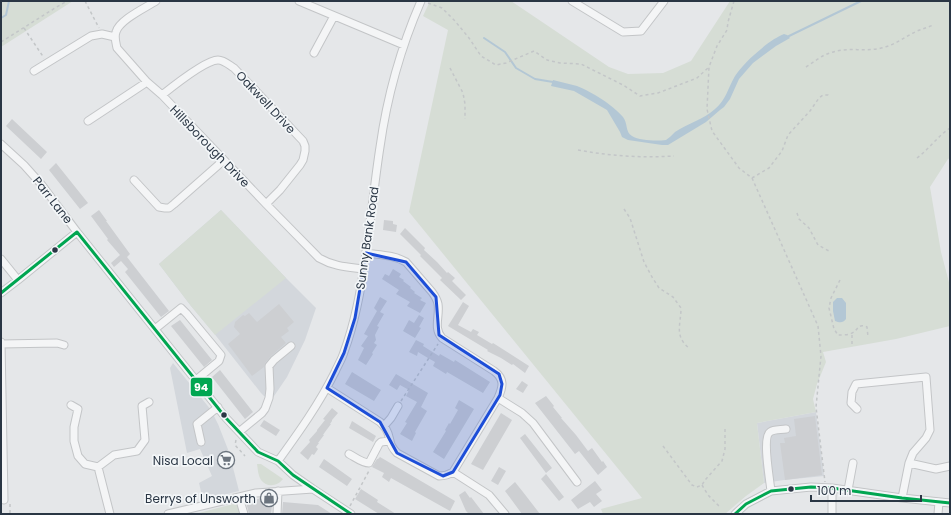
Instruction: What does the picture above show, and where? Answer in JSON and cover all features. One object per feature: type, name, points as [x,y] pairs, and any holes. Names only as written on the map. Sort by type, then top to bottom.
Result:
[{"type":"street","points":[[34,71],[91,36],[102,34],[115,36],[118,27],[124,20],[156,1]]},
{"type":"street","points":[[298,1],[404,45]]},
{"type":"street","name":"Sunny Bank Road","points":[[278,461],[302,428],[327,388],[344,353],[355,318],[364,269],[384,122],[396,71],[404,45],[422,1]]},
{"type":"street","points":[[572,1],[623,32],[642,31],[664,1]]},
{"type":"street","points":[[314,53],[334,16]]},
{"type":"street","name":"Hillsborough Drive","points":[[115,36],[117,48],[147,82],[162,95],[319,258],[329,264],[364,269]]},
{"type":"street","name":"Oakwell Drive","points":[[162,95],[179,81],[215,60],[223,61],[234,68],[303,142],[305,146],[305,156],[300,165],[280,190],[266,204]]},
{"type":"street","points":[[88,121],[147,82]]},
{"type":"street","name":"Parr Lane","points":[[1,144],[33,174],[77,232],[218,408],[239,432],[258,452],[278,461],[293,475],[349,513]]},
{"type":"street","points":[[134,180],[159,207],[169,208],[224,160]]},
{"type":"street","points":[[1,293],[77,232]]},
{"type":"street","points":[[327,388],[380,422],[384,426],[388,434],[389,441],[397,453],[439,476],[453,472],[501,391],[502,384],[499,374],[442,338],[437,332],[438,303],[436,297],[406,262],[393,257],[366,253]]},
{"type":"street","points":[[1,259],[18,280]]},
{"type":"street","points":[[155,329],[181,308],[221,355],[219,362],[196,380]]},
{"type":"street","points":[[4,500],[2,486],[1,343],[59,342]]},
{"type":"street","points":[[239,432],[265,409],[269,398],[270,389],[269,366],[291,346]]},
{"type":"street","points":[[857,409],[851,403],[852,392],[856,384],[926,377],[930,430],[926,438],[913,453],[909,463],[902,498]]},
{"type":"street","points":[[498,398],[533,423],[577,482]]},
{"type":"street","points":[[71,405],[78,409],[74,428],[74,441],[78,456],[85,464],[98,467],[114,455],[137,451],[145,440],[142,406],[149,402]]},
{"type":"street","points":[[384,426],[398,406]]},
{"type":"street","points":[[201,442],[197,424],[218,408]]},
{"type":"street","points":[[771,491],[766,453],[766,440],[768,434],[771,432],[786,429]]},
{"type":"street","points":[[348,454],[368,464],[379,444],[381,442],[389,441]]},
{"type":"street","points":[[848,490],[853,463]]},
{"type":"street","points":[[909,463],[936,469],[950,466]]},
{"type":"street","points":[[98,467],[110,514]]},
{"type":"street","points":[[453,472],[489,495],[505,514]]},
{"type":"street","points":[[735,514],[746,504],[771,491],[811,487],[848,490],[950,503]]},
{"type":"street","points":[[829,488],[832,514]]},
{"type":"street","points":[[168,514],[256,492],[313,489]]},
{"type":"street","points":[[277,514],[278,490]]},
{"type":"street","points":[[239,496],[244,514]]},
{"type":"street","points":[[938,514],[939,502]]},
{"type":"path","points":[[1,42],[67,1]]},
{"type":"path","points":[[85,1],[102,34]]},
{"type":"path","points":[[422,1],[442,8],[470,38],[481,56],[496,65],[506,63],[534,51],[547,60],[580,64],[623,85],[640,96],[658,93],[697,78],[709,67]]},
{"type":"path","points":[[734,1],[727,30],[717,46],[709,67],[707,109],[712,131],[739,168],[752,178],[818,326],[821,356],[816,407],[829,488]]},
{"type":"path","points":[[806,67],[828,53],[853,49],[874,50],[895,43],[916,31],[933,26]]},
{"type":"path","points":[[24,28],[48,63]]},
{"type":"path","points":[[450,68],[463,93],[465,119]]},
{"type":"path","points":[[752,178],[769,168],[782,151],[788,135],[810,111],[819,98],[823,95],[830,96]]},
{"type":"path","points":[[917,158],[950,128]]},
{"type":"path","points":[[578,150],[619,156],[674,156]]},
{"type":"path","points":[[624,210],[630,218],[644,262],[652,278],[660,288],[673,296],[681,308],[679,332],[682,341],[690,348]]},
{"type":"path","points":[[797,213],[799,219],[809,228],[818,245],[829,251]]},
{"type":"path","points":[[840,280],[831,298],[829,308],[834,329],[838,335],[852,333],[863,325],[866,327],[868,337]]},
{"type":"path","points":[[852,333],[852,344]]},
{"type":"path","points":[[398,406],[442,338]]},
{"type":"path","points":[[663,446],[692,485],[696,487],[702,485],[722,461],[725,449],[725,429]]},
{"type":"path","points":[[239,432],[235,445],[245,456]]},
{"type":"path","points":[[349,513],[370,470],[368,464]]},
{"type":"path","points":[[702,485],[708,495],[721,508]]},
{"type":"highlighted area","points":[[366,253],[406,262],[436,297],[439,335],[499,374],[502,384],[500,395],[453,472],[443,476],[397,453],[380,422],[327,388],[344,353],[355,318]]},
{"type":"shaded area","points":[[1,1],[73,1],[1,47]]},
{"type":"shaded area","points":[[430,1],[511,1],[609,67],[628,74],[663,73],[691,61],[730,1],[950,1],[950,158],[930,187],[941,252],[950,286],[950,326],[896,339],[823,352],[826,362],[813,399],[816,412],[757,423],[764,483],[725,514],[603,514],[601,509],[642,498],[409,212],[448,30],[423,16]]},
{"type":"shaded area","points":[[221,210],[316,308],[305,340],[287,377],[272,399],[261,393],[159,264]]},
{"type":"shaded area","points":[[221,210],[286,278],[215,335],[159,264]]},
{"type":"shaded area","points":[[173,363],[211,410],[229,452],[239,491],[203,500],[199,483],[212,476],[200,449],[187,453],[170,368]]},
{"type":"shaded area","points":[[816,412],[824,476],[764,483],[757,423]]},
{"type":"shaded area","points":[[257,464],[261,464],[283,479],[275,485],[263,483],[258,472]]},
{"type":"shaded area","points":[[237,503],[240,514],[195,514]]},
{"type":"water","points":[[784,34],[790,38],[776,46],[753,63],[739,79],[730,99],[724,107],[706,122],[668,145],[628,140],[622,137],[607,110],[574,91],[551,86],[553,80],[577,86],[596,95],[619,112],[625,119],[628,132],[635,138],[644,140],[666,140],[675,132],[706,116],[715,109],[722,102],[735,76],[744,65],[764,46]]},
{"type":"water","points":[[837,298],[842,298],[846,303],[846,319],[841,322],[835,321],[833,311],[833,302]]},
{"type":"building","points":[[12,119],[47,152],[41,159],[6,126]]},
{"type":"building","points":[[56,163],[88,203],[80,209],[49,170]]},
{"type":"building","points":[[99,210],[130,254],[127,257],[169,311],[161,317],[125,272],[128,269],[121,261],[114,267],[111,263],[120,255],[107,240],[108,239],[91,216]]},
{"type":"building","points":[[384,220],[393,221],[393,224],[397,225],[396,232],[383,230]]},
{"type":"building","points":[[405,228],[447,273],[448,272],[455,278],[452,281],[466,295],[461,300],[440,280],[442,278],[400,234]]},
{"type":"building","points":[[393,269],[401,274],[399,277],[411,287],[410,288],[415,292],[414,293],[422,298],[420,300],[426,303],[420,313],[407,306],[410,302],[396,294],[399,290],[382,279],[385,274],[389,276]]},
{"type":"building","points":[[380,297],[387,301],[380,312],[384,314],[377,326],[379,327],[375,335],[376,340],[374,343],[377,345],[366,365],[358,360],[364,348],[361,346],[368,336],[364,334],[377,311],[374,308]]},
{"type":"building","points":[[463,302],[469,306],[458,325],[471,332],[473,329],[479,332],[477,335],[492,344],[493,343],[529,366],[525,373],[513,364],[512,365],[487,351],[488,350],[448,326]]},
{"type":"building","points":[[279,304],[294,322],[287,328],[289,331],[281,337],[286,343],[271,356],[265,363],[264,367],[252,376],[228,344],[240,334],[234,327],[235,322],[243,315],[245,316],[249,313],[257,322]]},
{"type":"building","points":[[419,315],[424,318],[419,327],[421,328],[415,338],[403,331],[409,320],[414,323]]},
{"type":"building","points":[[180,320],[212,360],[204,367],[171,326]]},
{"type":"building","points":[[416,340],[424,344],[423,346],[439,356],[440,354],[454,362],[455,360],[490,382],[483,393],[447,372],[446,374],[433,366],[435,362],[418,352],[417,356],[409,352]]},
{"type":"building","points":[[220,370],[253,412],[245,419],[212,377]]},
{"type":"building","points":[[352,372],[381,390],[374,401],[345,384]]},
{"type":"building","points":[[396,374],[428,393],[421,407],[427,411],[415,432],[416,433],[412,441],[400,434],[407,423],[405,422],[417,402],[406,396],[409,390],[400,385],[397,390],[389,385]]},
{"type":"building","points":[[522,381],[528,385],[523,393],[516,389]]},
{"type":"building","points":[[546,396],[561,418],[588,451],[592,448],[607,467],[598,475],[579,451],[575,454],[535,403]]},
{"type":"building","points":[[459,400],[474,409],[444,459],[433,452],[458,410],[455,408]]},
{"type":"building","points":[[332,408],[338,413],[318,443],[316,447],[318,449],[308,460],[300,453],[310,442],[309,440],[325,420],[323,419]]},
{"type":"building","points":[[501,413],[512,420],[483,470],[471,464]]},
{"type":"building","points":[[815,416],[822,475],[785,480],[780,443],[785,443],[784,438],[796,436],[794,419]]},
{"type":"building","points":[[264,420],[280,430],[276,436],[260,426]]},
{"type":"building","points":[[352,421],[376,436],[373,442],[349,428]]},
{"type":"building","points":[[525,434],[552,468],[546,473],[520,438]]},
{"type":"building","points":[[380,457],[455,501],[450,511],[391,478],[389,482],[382,477],[384,473],[372,467]]},
{"type":"building","points":[[324,459],[352,479],[347,486],[319,467]]},
{"type":"building","points":[[499,467],[506,471],[498,485],[491,481]]},
{"type":"building","points":[[546,474],[564,497],[559,501],[541,479]]},
{"type":"building","points":[[595,481],[602,490],[596,494],[602,501],[594,507],[590,502],[578,509],[571,500]]},
{"type":"building","points":[[515,482],[540,514],[522,514],[505,491]]},
{"type":"building","points":[[361,489],[378,500],[377,502],[396,514],[379,514],[355,499]]},
{"type":"building","points":[[465,491],[484,514],[469,514],[466,511],[459,495]]},
{"type":"building","points":[[273,497],[271,514],[249,514],[246,502]]},
{"type":"building","points":[[283,502],[318,505],[332,514],[282,514]]},
{"type":"waterway","points":[[1,18],[6,15],[9,1]]},
{"type":"waterway","points":[[787,37],[861,1]]},
{"type":"waterway","points":[[484,38],[505,52],[516,68],[535,79],[553,82]]},
{"type":"transit line","name":"94","points":[[77,232],[226,418],[258,452],[278,461],[293,475],[351,514]]},
{"type":"transit line","name":"94","points":[[1,293],[77,232]]},
{"type":"transit line","name":"94","points":[[735,514],[746,504],[771,491],[811,487],[832,488],[950,503]]},
{"type":"place","name":"Nisa Local","points":[[226,460]]},
{"type":"place","name":"Berrys of Unsworth","points":[[269,498]]}]
